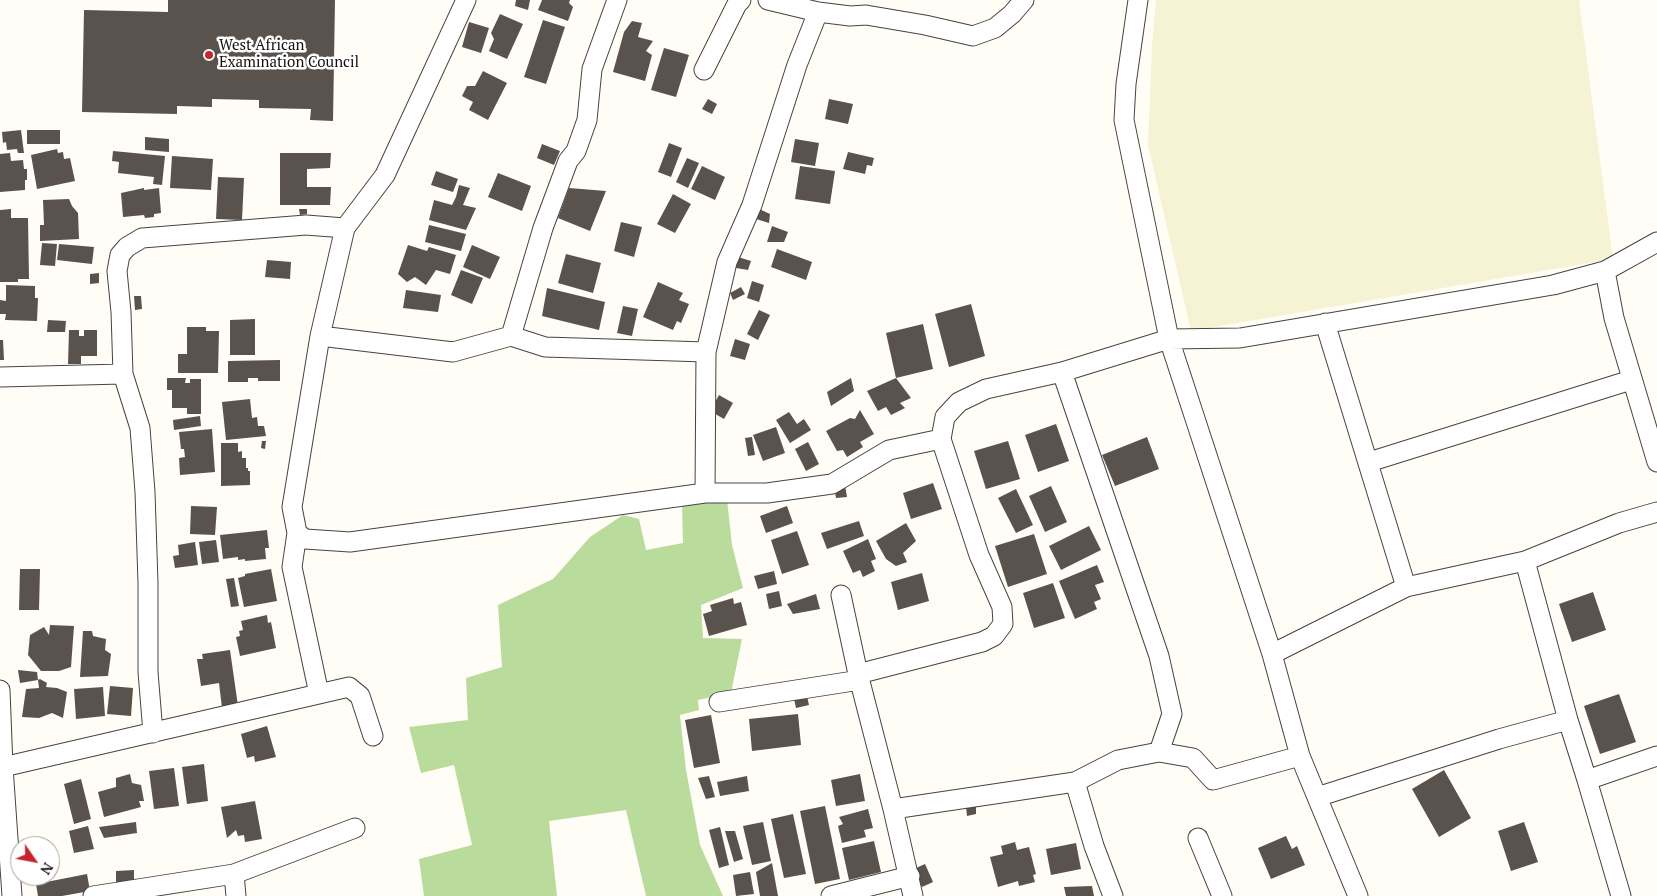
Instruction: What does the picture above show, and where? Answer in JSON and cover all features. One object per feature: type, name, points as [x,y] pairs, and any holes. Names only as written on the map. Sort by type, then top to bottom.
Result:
[{"type":"street","points":[[318,694],[292,567],[297,533],[292,507],[320,336],[345,228],[385,175],[466,0]]},
{"type":"street","points":[[511,336],[543,228],[568,161],[576,151],[587,120],[592,70],[617,0]]},
{"type":"street","points":[[704,70],[737,4],[741,0]]},
{"type":"street","points":[[768,0],[818,12],[850,16],[866,8],[925,25],[973,36],[995,28],[1012,14],[1024,0]]},
{"type":"street","points":[[1138,0],[1126,84],[1124,120],[1169,339],[1272,654],[1300,756],[1358,896]]},
{"type":"street","points":[[705,493],[706,352],[727,262],[752,205],[796,65],[818,12]]},
{"type":"street","points":[[152,733],[148,672],[148,583],[140,428],[123,374],[121,312],[117,271],[120,255],[128,246],[142,238],[306,225],[345,228]]},
{"type":"street","points":[[719,702],[859,677],[982,642],[994,636],[1003,624],[1002,607],[979,555],[941,439],[945,417],[959,402],[986,389],[1062,372],[1169,339],[1240,338],[1553,285],[1605,270],[1657,242]]},
{"type":"street","points":[[1605,270],[1614,318],[1657,462]]},
{"type":"street","points":[[1325,323],[1406,587]]},
{"type":"street","points":[[320,336],[453,352],[511,336],[545,346],[706,352]]},
{"type":"street","points":[[1062,372],[1159,656],[1172,714],[1159,752]]},
{"type":"street","points":[[0,377],[123,374]]},
{"type":"street","points":[[1368,462],[1631,380]]},
{"type":"street","points":[[297,533],[305,539],[350,542],[705,493],[767,493],[832,484],[889,450],[941,439]]},
{"type":"street","points":[[1272,654],[1406,587],[1525,561],[1619,523],[1657,512]]},
{"type":"street","points":[[1525,561],[1568,720],[1621,896]]},
{"type":"street","points":[[841,595],[859,677],[910,876],[913,896]]},
{"type":"street","points":[[3,767],[349,687],[360,696],[372,736]]},
{"type":"street","points":[[0,690],[4,823],[12,896]]},
{"type":"street","points":[[1317,798],[1499,739],[1568,720]]},
{"type":"street","points":[[893,809],[1075,782],[1118,760],[1159,752],[1193,758],[1213,780],[1300,756]]},
{"type":"street","points":[[1587,780],[1657,756]]},
{"type":"street","points":[[1075,782],[1094,846],[1114,896]]},
{"type":"street","points":[[93,896],[234,874],[355,828]]},
{"type":"street","points":[[1198,838],[1222,896]]},
{"type":"street","points":[[234,874],[236,896]]},
{"type":"street","points":[[831,896],[910,876]]},
{"type":"shaded area","points":[[1156,0],[1579,0],[1613,259],[1191,331],[1148,145],[1152,45]]},
{"type":"green space","points":[[727,499],[732,545],[743,588],[701,605],[703,638],[742,639],[731,693],[698,700],[699,710],[680,715],[686,770],[700,845],[723,896],[646,896],[626,810],[549,821],[557,896],[424,896],[419,859],[472,845],[454,765],[421,773],[409,727],[468,720],[466,678],[502,667],[498,605],[553,579],[590,537],[623,515],[639,519],[646,550],[683,543],[682,503]]},
{"type":"building","name":"West African Examination Council","points":[[168,0],[335,0],[333,121],[310,120],[311,109],[259,108],[259,100],[212,99],[212,107],[177,106],[177,114],[82,112],[84,10],[168,12]]},
{"type":"building","points":[[516,0],[530,0],[528,10],[515,6]]},
{"type":"building","points":[[542,0],[570,0],[569,3],[573,7],[568,21],[538,10]]},
{"type":"building","points":[[500,14],[523,24],[507,59],[489,51],[494,39],[491,33]]},
{"type":"building","points":[[543,20],[565,27],[546,84],[524,77]]},
{"type":"building","points":[[632,21],[642,23],[638,37],[653,41],[646,51],[652,55],[645,81],[613,72],[624,32]]},
{"type":"building","points":[[469,22],[489,28],[481,53],[462,47]]},
{"type":"building","points":[[664,48],[689,55],[676,97],[651,90]]},
{"type":"building","points":[[483,71],[507,83],[488,120],[469,110],[473,102],[462,96],[467,86],[475,86]]},
{"type":"building","points":[[708,99],[717,104],[712,114],[702,109]]},
{"type":"building","points":[[829,99],[853,104],[848,124],[825,119]]},
{"type":"building","points":[[21,130],[24,153],[18,153],[17,149],[7,150],[6,142],[3,143],[2,132]]},
{"type":"building","points":[[27,130],[60,130],[60,144],[27,144]]},
{"type":"building","points":[[145,137],[169,139],[169,152],[145,150]]},
{"type":"building","points":[[795,139],[819,143],[815,166],[791,162]]},
{"type":"building","points":[[669,143],[682,148],[671,177],[658,172]]},
{"type":"building","points":[[542,144],[560,151],[554,165],[537,158]]},
{"type":"building","points":[[57,149],[58,153],[63,152],[64,159],[70,158],[75,181],[37,189],[31,155]]},
{"type":"building","points":[[113,151],[165,156],[162,185],[153,184],[154,177],[118,173],[119,162],[112,161]]},
{"type":"building","points":[[848,152],[874,158],[872,166],[867,165],[865,174],[843,169]]},
{"type":"building","points":[[10,153],[11,161],[23,160],[24,169],[27,169],[25,190],[0,192],[0,154]]},
{"type":"building","points":[[280,153],[331,153],[330,168],[307,169],[307,187],[331,187],[330,205],[280,205]]},
{"type":"building","points":[[172,156],[213,159],[211,190],[170,188]]},
{"type":"building","points":[[687,158],[699,163],[688,188],[676,182]]},
{"type":"building","points":[[702,166],[725,177],[715,200],[691,189]]},
{"type":"building","points":[[800,166],[835,171],[830,204],[795,199]]},
{"type":"building","points":[[436,171],[458,179],[453,192],[431,185]]},
{"type":"building","points":[[498,173],[531,186],[522,211],[488,197]]},
{"type":"building","points":[[218,177],[244,178],[242,220],[216,219]]},
{"type":"building","points":[[459,185],[470,188],[463,205],[476,208],[466,230],[429,220],[434,200],[452,205]]},
{"type":"building","points":[[144,188],[144,190],[159,188],[161,213],[154,214],[154,217],[145,218],[144,215],[123,217],[121,193]]},
{"type":"building","points":[[569,188],[606,191],[590,231],[558,218]]},
{"type":"building","points":[[673,194],[691,204],[675,233],[657,224]]},
{"type":"building","points":[[69,199],[78,213],[79,239],[40,241],[40,225],[44,225],[43,200]]},
{"type":"building","points":[[757,208],[770,214],[769,223],[753,218]]},
{"type":"building","points":[[11,209],[11,218],[28,218],[29,279],[18,279],[18,282],[0,282],[0,210]]},
{"type":"building","points":[[299,209],[307,209],[307,214],[300,215]]},
{"type":"building","points":[[621,222],[642,227],[634,257],[614,251]]},
{"type":"building","points":[[429,225],[466,234],[461,251],[425,242]]},
{"type":"building","points":[[772,226],[788,232],[784,242],[767,242]]},
{"type":"building","points":[[42,243],[57,244],[55,266],[40,265]]},
{"type":"building","points":[[59,244],[94,247],[92,264],[57,260]]},
{"type":"building","points":[[408,245],[427,251],[429,247],[456,255],[450,274],[436,270],[426,285],[415,277],[407,282],[398,274]]},
{"type":"building","points":[[472,245],[500,257],[490,279],[463,267]]},
{"type":"building","points":[[777,249],[812,262],[806,280],[771,267]]},
{"type":"building","points":[[566,254],[601,263],[593,293],[558,283]]},
{"type":"building","points":[[738,257],[751,261],[748,270],[736,268]]},
{"type":"building","points":[[267,260],[291,262],[290,279],[265,277]]},
{"type":"building","points":[[461,270],[483,278],[472,304],[451,295]]},
{"type":"building","points":[[99,273],[99,283],[90,284],[90,274]]},
{"type":"building","points":[[752,281],[764,285],[759,302],[747,298]]},
{"type":"building","points":[[658,282],[683,293],[679,300],[689,304],[681,323],[677,321],[673,330],[643,317]]},
{"type":"building","points":[[6,285],[35,286],[35,298],[38,298],[37,321],[5,320],[6,314],[0,314],[0,300],[6,301]]},
{"type":"building","points":[[741,287],[745,294],[733,300],[730,293]]},
{"type":"building","points":[[547,288],[605,302],[599,330],[542,316]]},
{"type":"building","points":[[406,290],[441,295],[438,312],[403,308]]},
{"type":"building","points":[[134,296],[141,296],[142,309],[135,310]]},
{"type":"building","points":[[971,304],[985,356],[949,367],[935,314]]},
{"type":"building","points":[[623,306],[638,309],[632,336],[617,333]]},
{"type":"building","points":[[759,310],[770,315],[758,340],[747,334]]},
{"type":"building","points":[[255,319],[255,355],[230,355],[230,320]]},
{"type":"building","points":[[48,320],[66,321],[65,332],[47,332]]},
{"type":"building","points":[[923,324],[933,369],[896,378],[886,333]]},
{"type":"building","points":[[187,327],[206,327],[206,331],[219,331],[218,373],[178,373],[178,354],[187,354]]},
{"type":"building","points":[[69,330],[79,330],[79,336],[84,336],[84,330],[97,330],[97,356],[81,356],[81,364],[68,364]]},
{"type":"building","points":[[735,339],[750,344],[745,360],[730,356]]},
{"type":"building","points":[[0,340],[3,340],[4,360],[0,360]]},
{"type":"building","points":[[280,360],[280,381],[258,381],[258,378],[248,378],[248,382],[228,382],[228,361]]},
{"type":"building","points":[[167,378],[186,378],[185,383],[190,383],[190,379],[201,379],[201,414],[187,414],[187,408],[172,408],[172,390],[167,390]]},
{"type":"building","points":[[851,378],[854,391],[831,406],[827,392]]},
{"type":"building","points":[[896,378],[911,398],[900,403],[905,408],[891,415],[886,407],[878,411],[867,391]]},
{"type":"building","points":[[719,395],[733,403],[724,419],[710,411]]},
{"type":"building","points":[[250,399],[252,418],[257,417],[258,426],[264,426],[266,436],[226,440],[222,402]]},
{"type":"building","points":[[860,410],[874,434],[860,442],[863,447],[847,457],[843,450],[837,451],[826,431],[850,418],[855,419]]},
{"type":"building","points":[[789,412],[797,424],[804,419],[811,430],[790,443],[776,420]]},
{"type":"building","points":[[200,416],[201,426],[174,430],[173,420]]},
{"type":"building","points":[[1056,424],[1069,461],[1038,472],[1025,435]]},
{"type":"building","points":[[776,427],[785,453],[763,461],[753,435]]},
{"type":"building","points":[[212,429],[215,472],[180,475],[179,458],[185,457],[184,449],[181,449],[179,432]]},
{"type":"building","points":[[752,437],[755,455],[748,456],[745,438]]},
{"type":"building","points":[[1147,437],[1159,469],[1115,486],[1102,455]]},
{"type":"building","points":[[262,441],[266,441],[265,449],[261,448]]},
{"type":"building","points":[[1008,441],[1020,479],[986,489],[974,451]]},
{"type":"building","points":[[808,442],[819,464],[806,471],[795,449]]},
{"type":"building","points":[[221,443],[238,443],[238,452],[242,451],[242,458],[246,458],[246,468],[250,471],[250,485],[221,486]]},
{"type":"building","points":[[933,483],[942,509],[911,519],[903,493]]},
{"type":"building","points":[[845,485],[847,497],[836,498],[834,487]]},
{"type":"building","points":[[1051,486],[1067,522],[1045,532],[1029,496]]},
{"type":"building","points":[[1016,489],[1033,525],[1016,533],[998,498]]},
{"type":"building","points":[[191,506],[217,507],[215,535],[190,534]]},
{"type":"building","points":[[787,506],[793,523],[766,533],[760,516]]},
{"type":"building","points":[[859,521],[864,536],[827,549],[821,533]]},
{"type":"building","points":[[906,523],[916,541],[903,553],[907,562],[896,566],[886,559],[876,541]]},
{"type":"building","points":[[1089,526],[1101,550],[1061,570],[1049,546]]},
{"type":"building","points":[[267,530],[269,548],[265,548],[266,559],[245,561],[245,559],[238,560],[238,557],[223,559],[220,535]]},
{"type":"building","points":[[797,531],[809,565],[782,574],[771,540]]},
{"type":"building","points":[[1034,534],[1047,574],[1008,587],[995,546]]},
{"type":"building","points":[[868,539],[876,559],[871,561],[875,571],[863,577],[860,570],[853,573],[843,551]]},
{"type":"building","points":[[216,540],[219,562],[202,564],[199,542]]},
{"type":"building","points":[[195,542],[198,565],[175,568],[173,556],[179,555],[178,545]]},
{"type":"building","points":[[1097,565],[1104,582],[1095,585],[1101,599],[1094,602],[1097,609],[1075,619],[1059,581]]},
{"type":"building","points":[[20,569],[40,569],[39,610],[19,610]]},
{"type":"building","points":[[271,569],[277,601],[244,607],[238,578],[245,576],[245,574]]},
{"type":"building","points":[[774,571],[777,584],[758,589],[754,576]]},
{"type":"building","points":[[922,573],[929,601],[898,610],[891,582]]},
{"type":"building","points":[[234,578],[239,606],[231,607],[226,579]]},
{"type":"building","points":[[1053,583],[1065,618],[1034,628],[1023,593]]},
{"type":"building","points":[[779,591],[782,606],[769,609],[766,594]]},
{"type":"building","points":[[1593,592],[1606,630],[1572,642],[1559,604]]},
{"type":"building","points":[[816,594],[820,609],[793,614],[787,604]]},
{"type":"building","points":[[733,598],[734,604],[741,602],[747,625],[709,636],[703,614],[712,611],[710,605]]},
{"type":"building","points":[[267,615],[268,623],[271,622],[276,648],[240,656],[236,637],[240,636],[239,631],[243,630],[241,621]]},
{"type":"building","points":[[50,625],[74,626],[71,667],[59,671],[41,671],[28,655],[30,635],[44,627],[49,635]]},
{"type":"building","points":[[83,631],[92,631],[93,636],[106,639],[105,650],[111,654],[108,676],[80,677]]},
{"type":"building","points":[[230,650],[238,706],[222,708],[219,683],[201,686],[197,659],[203,659],[202,654]]},
{"type":"building","points":[[18,670],[37,672],[38,680],[20,683]]},
{"type":"building","points":[[40,679],[47,683],[46,687],[57,688],[67,692],[63,718],[52,713],[39,718],[22,717],[26,689],[39,688],[38,680]]},
{"type":"building","points":[[110,686],[133,688],[131,716],[107,714]]},
{"type":"building","points":[[103,687],[105,716],[76,719],[74,689]]},
{"type":"building","points":[[806,692],[809,705],[796,708],[793,694]]},
{"type":"building","points":[[1619,694],[1636,742],[1600,754],[1584,706]]},
{"type":"building","points":[[798,714],[801,745],[752,751],[749,719]]},
{"type":"building","points":[[711,715],[720,763],[694,768],[685,720]]},
{"type":"building","points":[[267,726],[276,757],[255,762],[254,756],[247,758],[241,734]]},
{"type":"building","points":[[204,764],[208,801],[187,804],[182,767]]},
{"type":"building","points":[[174,768],[179,806],[154,809],[149,771]]},
{"type":"building","points":[[1444,770],[1471,818],[1439,837],[1412,789]]},
{"type":"building","points":[[130,774],[132,783],[141,785],[144,801],[139,801],[141,807],[104,817],[98,792],[116,787],[116,778]]},
{"type":"building","points":[[860,774],[865,801],[836,806],[831,780]]},
{"type":"building","points":[[709,776],[715,797],[706,799],[698,778]]},
{"type":"building","points":[[747,776],[749,791],[720,796],[717,782]]},
{"type":"building","points":[[81,779],[91,819],[74,824],[64,784]]},
{"type":"building","points":[[255,801],[262,839],[245,842],[244,835],[238,836],[236,830],[227,838],[221,807]]},
{"type":"building","points":[[976,804],[976,814],[967,816],[966,806]]},
{"type":"building","points":[[825,806],[840,879],[815,884],[800,811]]},
{"type":"building","points":[[868,809],[873,828],[864,830],[866,837],[842,843],[838,826],[843,824],[839,817]]},
{"type":"building","points":[[793,814],[806,874],[784,878],[771,819]]},
{"type":"building","points":[[136,822],[137,833],[104,838],[99,827]]},
{"type":"building","points":[[763,822],[771,861],[752,865],[743,826]]},
{"type":"building","points":[[1524,822],[1538,862],[1511,871],[1498,831]]},
{"type":"building","points":[[88,826],[94,849],[74,853],[69,831]]},
{"type":"building","points":[[720,827],[729,865],[719,868],[709,830]]},
{"type":"building","points":[[725,831],[735,831],[743,859],[734,862]]},
{"type":"building","points":[[1286,836],[1292,849],[1297,846],[1305,865],[1271,879],[1258,848]]},
{"type":"building","points":[[874,841],[881,872],[849,880],[842,848]]},
{"type":"building","points":[[1015,842],[1017,850],[1029,847],[1036,874],[1033,875],[1035,882],[1019,886],[1018,881],[998,887],[990,857],[1003,854],[1001,846]]},
{"type":"building","points":[[1076,843],[1081,869],[1051,875],[1046,849]]},
{"type":"building","points":[[772,863],[778,896],[760,896],[756,872]]},
{"type":"building","points":[[925,864],[933,882],[922,887],[914,869]]},
{"type":"building","points":[[134,870],[134,887],[116,887],[116,871]]},
{"type":"building","points":[[750,872],[754,894],[736,896],[733,875]]},
{"type":"building","points":[[87,874],[90,891],[62,896],[38,896],[36,886],[60,886],[60,879]]},
{"type":"building","points":[[1092,886],[1094,896],[1066,896],[1064,887]]},
{"type":"place","name":"West African Examination Council","points":[[209,55]]}]
